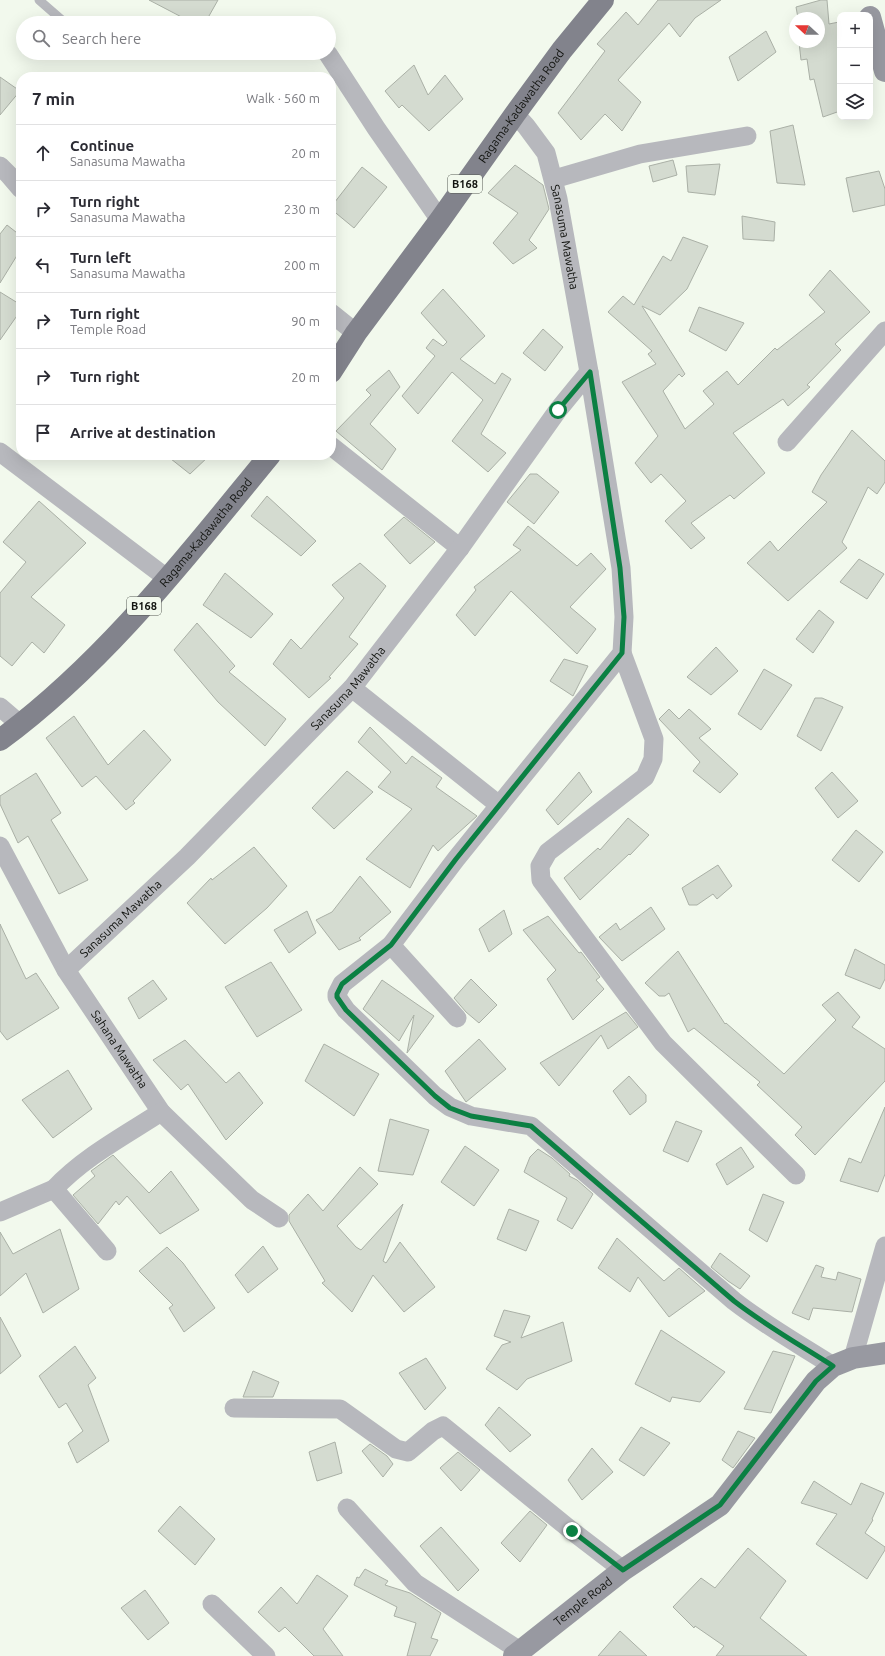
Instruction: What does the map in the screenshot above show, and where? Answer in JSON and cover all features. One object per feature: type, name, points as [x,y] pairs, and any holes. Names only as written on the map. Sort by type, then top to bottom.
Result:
[{"type":"main road","name":"Ragama-Kadawatha Road","points":[[336,364],[356,333],[440,220],[515,114],[562,50],[603,0]]},
{"type":"main road","name":"Ragama-Kadawatha Road","points":[[0,740],[21,725],[76,677],[122,630],[168,579],[266,460]]},
{"type":"street","points":[[865,0],[869,12]]},
{"type":"street","points":[[873,27],[885,71]]},
{"type":"street","points":[[332,60],[376,128],[440,220]]},
{"type":"street","name":"Sanasuma Mawatha","points":[[515,114],[546,152],[554,179],[590,372],[620,568],[624,617],[622,653]]},
{"type":"street","points":[[554,179],[640,154],[747,136]]},
{"type":"street","points":[[0,166],[10,174],[16,182]]},
{"type":"street","points":[[336,317],[356,333]]},
{"type":"street","points":[[787,442],[885,330]]},
{"type":"street","name":"Sanasuma Mawatha","points":[[66,970],[187,857],[352,688],[460,548],[558,410],[590,372]]},
{"type":"street","points":[[336,450],[460,548]]},
{"type":"street","points":[[0,452],[168,579]]},
{"type":"street","points":[[622,653],[456,859],[391,945],[342,984],[337,997],[346,1010],[435,1096],[450,1108],[471,1116],[531,1126],[734,1301],[759,1320],[833,1366]]},
{"type":"street","points":[[622,653],[654,739],[653,759],[645,776],[548,852],[540,866],[541,880],[663,1043],[796,1175]]},
{"type":"street","points":[[352,688],[499,805]]},
{"type":"street","points":[[0,708],[21,725]]},
{"type":"street","name":"Sahana Mawatha","points":[[0,846],[66,970],[161,1112],[252,1200],[279,1218]]},
{"type":"street","points":[[391,945],[457,1018]]},
{"type":"street","points":[[0,1212],[54,1189],[89,1158],[161,1112]]},
{"type":"street","points":[[54,1189],[107,1251]]},
{"type":"street","points":[[853,1358],[885,1246]]},
{"type":"street","name":"Temple Road","points":[[517,1654],[623,1570],[720,1505],[816,1381],[833,1366],[853,1358],[885,1353]]},
{"type":"street","points":[[234,1408],[340,1409],[396,1450],[408,1452],[433,1431],[443,1426],[572,1531],[623,1570]]},
{"type":"street","points":[[347,1508],[415,1583],[517,1654]]},
{"type":"street","points":[[212,1604],[266,1656]]},
{"type":"lane","points":[[39,0],[57,16]]},
{"type":"building","points":[[149,0],[218,0],[209,16],[180,16]]},
{"type":"building","points":[[658,0],[721,0],[695,18],[680,37],[669,23],[618,80],[641,102],[622,131],[605,114],[581,140],[558,113],[605,51],[597,44],[626,12],[638,25]]},
{"type":"building","points":[[821,0],[827,0],[829,24],[837,22],[837,112],[823,117],[814,79],[810,80],[807,59],[801,60],[800,48],[825,48],[825,12],[797,12],[796,7]]},
{"type":"building","points":[[766,31],[776,52],[738,81],[729,57]]},
{"type":"building","points":[[414,65],[428,95],[445,75],[463,99],[429,131],[402,105],[399,108],[385,91]]},
{"type":"building","points":[[0,77],[16,88],[16,96],[0,115]]},
{"type":"building","points":[[793,125],[805,185],[777,183],[770,131]]},
{"type":"building","points":[[673,160],[677,175],[653,182],[649,166]]},
{"type":"building","points":[[720,164],[715,195],[688,192],[686,166]]},
{"type":"building","points":[[515,165],[543,185],[549,209],[529,240],[537,248],[513,264],[493,243],[518,213],[488,193]]},
{"type":"building","points":[[362,167],[387,187],[354,228],[336,213],[336,201]]},
{"type":"building","points":[[879,171],[885,189],[885,205],[853,212],[846,178]]},
{"type":"building","points":[[742,216],[775,222],[774,241],[743,239]]},
{"type":"building","points":[[7,225],[16,232],[16,257],[0,283],[0,234]]},
{"type":"building","points":[[683,237],[708,246],[687,289],[660,315],[642,306],[685,374],[682,377],[679,374],[663,391],[685,429],[714,404],[703,391],[727,371],[738,385],[775,348],[777,350],[825,312],[809,295],[830,270],[870,312],[835,344],[841,350],[807,385],[810,387],[788,406],[783,399],[733,433],[765,473],[734,499],[730,495],[691,523],[705,538],[691,549],[665,521],[686,501],[661,474],[651,483],[635,463],[658,436],[622,382],[656,364],[648,354],[652,351],[608,312],[623,296],[634,305],[663,256],[671,261]]},
{"type":"building","points":[[443,289],[485,336],[460,359],[495,384],[502,373],[511,379],[481,434],[506,453],[488,472],[452,441],[483,400],[452,372],[418,414],[402,396],[435,356],[426,348],[433,339],[443,346],[447,342],[421,313]]},
{"type":"building","points":[[0,292],[16,302],[16,317],[0,340]]},
{"type":"building","points":[[699,307],[744,323],[726,351],[689,331]]},
{"type":"building","points":[[543,329],[563,347],[545,371],[523,353]]},
{"type":"building","points":[[389,370],[400,387],[370,424],[396,449],[382,470],[336,431],[371,395],[366,390]]},
{"type":"building","points":[[852,430],[885,461],[885,482],[877,494],[868,487],[842,542],[847,548],[788,601],[747,563],[770,541],[778,551],[827,502],[812,492],[821,475]]},
{"type":"building","points":[[172,460],[205,460],[190,474]]},
{"type":"building","points":[[530,474],[537,474],[559,492],[534,524],[507,502]]},
{"type":"building","points":[[267,496],[316,541],[301,556],[251,516]]},
{"type":"building","points":[[39,501],[86,543],[31,597],[65,625],[44,653],[32,642],[12,666],[0,656],[0,593],[26,562],[3,542]]},
{"type":"building","points":[[404,517],[435,542],[410,564],[384,535]]},
{"type":"building","points":[[528,526],[577,566],[591,553],[606,569],[570,607],[596,629],[577,654],[511,591],[475,636],[456,615],[476,590],[474,587],[521,550],[513,545]]},
{"type":"building","points":[[859,559],[884,574],[867,599],[840,582]]},
{"type":"building","points":[[360,563],[386,586],[349,637],[358,644],[329,677],[331,678],[309,698],[273,664],[291,639],[301,649],[344,598],[332,585]]},
{"type":"building","points":[[225,573],[273,614],[251,638],[203,605]]},
{"type":"building","points":[[819,610],[834,622],[813,653],[796,639]]},
{"type":"building","points":[[197,623],[235,666],[229,672],[286,719],[265,746],[218,702],[174,650]]},
{"type":"building","points":[[716,647],[738,671],[711,695],[687,677]]},
{"type":"building","points":[[564,659],[588,666],[573,696],[550,681]]},
{"type":"building","points":[[764,669],[792,685],[761,730],[738,714]]},
{"type":"building","points":[[815,698],[822,698],[843,707],[821,751],[797,736]]},
{"type":"building","points":[[669,709],[679,719],[689,709],[711,729],[699,738],[738,774],[720,793],[693,771],[700,762],[659,719]]},
{"type":"building","points":[[74,716],[108,765],[144,730],[171,760],[133,801],[135,803],[126,810],[96,776],[82,787],[46,738]]},
{"type":"building","points":[[370,727],[406,764],[412,756],[442,778],[436,787],[477,816],[438,851],[433,845],[410,888],[366,859],[412,809],[378,787],[391,772],[358,742]]},
{"type":"building","points":[[347,771],[373,792],[334,829],[312,808]]},
{"type":"building","points":[[579,772],[592,792],[558,825],[546,810]]},
{"type":"building","points":[[832,772],[858,801],[838,818],[815,788]]},
{"type":"building","points":[[36,773],[61,813],[51,820],[88,880],[59,894],[28,836],[18,843],[0,804],[0,796]]},
{"type":"building","points":[[628,818],[649,835],[630,855],[629,854],[580,900],[564,878],[598,848],[600,850]]},
{"type":"building","points":[[856,830],[883,852],[859,882],[832,860]]},
{"type":"building","points":[[254,847],[287,886],[267,908],[225,944],[187,903],[211,878],[212,880]]},
{"type":"building","points":[[718,865],[732,886],[717,899],[713,894],[697,905],[689,905],[682,888]]},
{"type":"building","points":[[360,876],[391,912],[359,938],[361,940],[339,950],[316,920],[332,912]]},
{"type":"building","points":[[651,907],[665,929],[622,961],[599,937],[616,923],[620,930]]},
{"type":"building","points":[[504,910],[512,934],[489,952],[479,929]]},
{"type":"building","points":[[307,911],[316,933],[289,953],[274,930]]},
{"type":"building","points":[[548,916],[579,953],[581,952],[600,977],[596,980],[604,989],[573,1020],[547,979],[556,970],[523,930]]},
{"type":"building","points":[[0,924],[26,979],[36,973],[59,1008],[7,1040],[0,1031]]},
{"type":"building","points":[[855,949],[885,965],[885,979],[880,989],[845,975]]},
{"type":"building","points":[[678,951],[725,1024],[726,1023],[784,1074],[836,1020],[822,1005],[838,992],[860,1017],[852,1027],[885,1049],[885,1081],[815,1155],[795,1135],[802,1127],[757,1085],[760,1082],[694,1028],[688,1032],[669,993],[665,996],[659,996],[645,983]]},
{"type":"building","points":[[271,962],[302,1010],[257,1037],[225,987]]},
{"type":"building","points":[[471,979],[497,1005],[479,1023],[466,1012],[454,998]]},
{"type":"building","points":[[153,980],[167,999],[139,1019],[128,998]]},
{"type":"building","points":[[382,980],[434,1016],[407,1053],[414,1015],[399,1041],[363,1009]]},
{"type":"building","points":[[626,1012],[638,1027],[608,1049],[601,1035],[559,1086],[540,1063]]},
{"type":"building","points":[[479,1039],[506,1069],[466,1102],[445,1071]]},
{"type":"building","points":[[185,1040],[226,1083],[239,1072],[263,1103],[226,1140],[188,1084],[181,1090],[153,1060]]},
{"type":"building","points":[[324,1044],[379,1074],[354,1116],[305,1081]]},
{"type":"building","points":[[68,1070],[92,1109],[53,1138],[22,1100]]},
{"type":"building","points":[[629,1076],[646,1095],[646,1102],[630,1115],[613,1091]]},
{"type":"building","points":[[885,1107],[885,1174],[878,1192],[840,1181],[849,1158],[861,1163]]},
{"type":"building","points":[[390,1119],[429,1130],[413,1175],[378,1171]]},
{"type":"building","points":[[676,1121],[702,1131],[688,1162],[663,1151]]},
{"type":"building","points":[[465,1146],[499,1170],[474,1206],[441,1182]]},
{"type":"building","points":[[741,1147],[754,1167],[727,1185],[716,1164]]},
{"type":"building","points":[[538,1149],[552,1158],[570,1174],[569,1176],[577,1180],[593,1194],[572,1229],[557,1220],[567,1198],[524,1172],[530,1157]]},
{"type":"building","points":[[113,1155],[149,1193],[171,1171],[199,1210],[160,1234],[127,1196],[119,1205],[116,1201],[98,1224],[73,1195],[95,1176],[91,1171]]},
{"type":"building","points":[[360,1167],[378,1184],[337,1226],[356,1247],[361,1250],[403,1204],[383,1261],[386,1263],[400,1242],[435,1287],[404,1312],[373,1275],[352,1312],[322,1283],[325,1281],[289,1221],[289,1215],[308,1194],[323,1211]]},
{"type":"building","points":[[763,1194],[784,1202],[767,1242],[749,1230]]},
{"type":"building","points":[[509,1209],[539,1221],[526,1251],[497,1239]]},
{"type":"building","points":[[60,1229],[79,1289],[43,1313],[26,1273],[0,1296],[0,1232],[13,1254]]},
{"type":"building","points":[[617,1238],[664,1281],[679,1268],[705,1291],[669,1317],[638,1277],[630,1292],[598,1268]]},
{"type":"building","points":[[263,1246],[278,1269],[248,1293],[235,1275]]},
{"type":"building","points":[[167,1247],[183,1263],[215,1308],[184,1332],[169,1308],[173,1305],[139,1271]]},
{"type":"building","points":[[720,1253],[750,1276],[740,1289],[711,1267]]},
{"type":"building","points":[[816,1265],[824,1268],[821,1277],[836,1280],[838,1272],[861,1279],[852,1312],[813,1308],[809,1320],[792,1313]]},
{"type":"building","points":[[504,1310],[530,1316],[521,1338],[563,1322],[572,1361],[527,1379],[517,1390],[486,1369],[502,1345],[511,1342],[494,1336]]},
{"type":"building","points":[[0,1317],[21,1356],[0,1374]]},
{"type":"building","points":[[661,1330],[725,1372],[700,1402],[672,1397],[670,1402],[635,1384]]},
{"type":"building","points":[[75,1346],[96,1378],[88,1385],[109,1441],[77,1463],[68,1443],[83,1431],[66,1403],[59,1408],[39,1376]]},
{"type":"building","points":[[773,1351],[795,1356],[771,1413],[744,1409]]},
{"type":"building","points":[[426,1358],[446,1388],[425,1410],[399,1373]]},
{"type":"building","points":[[253,1371],[279,1382],[273,1397],[243,1397]]},
{"type":"building","points":[[499,1407],[531,1435],[510,1452],[485,1425]]},
{"type":"building","points":[[641,1427],[670,1443],[644,1476],[619,1460]]},
{"type":"building","points":[[738,1431],[755,1438],[733,1468],[722,1460]]},
{"type":"building","points":[[335,1442],[342,1473],[317,1481],[309,1452]]},
{"type":"building","points":[[370,1444],[387,1456],[393,1464],[383,1477],[362,1451]]},
{"type":"building","points":[[592,1448],[613,1472],[582,1500],[568,1480]]},
{"type":"building","points":[[458,1452],[480,1470],[461,1491],[440,1468]]},
{"type":"building","points":[[814,1481],[851,1505],[861,1483],[884,1493],[872,1519],[873,1520],[865,1533],[885,1547],[885,1550],[867,1579],[816,1544],[837,1514],[801,1503]]},
{"type":"building","points":[[180,1506],[215,1539],[195,1565],[158,1531]]},
{"type":"building","points":[[530,1511],[547,1525],[520,1562],[501,1543]]},
{"type":"building","points":[[441,1527],[479,1570],[458,1591],[420,1546]]},
{"type":"building","points":[[748,1548],[786,1581],[760,1618],[807,1656],[716,1656],[724,1646],[695,1626],[694,1628],[673,1607],[701,1578],[715,1588]]},
{"type":"building","points":[[365,1569],[388,1581],[385,1585],[410,1593],[441,1613],[431,1638],[438,1640],[430,1656],[407,1656],[416,1623],[394,1616],[397,1607],[354,1585],[357,1577],[359,1578]]},
{"type":"building","points":[[317,1575],[348,1596],[323,1629],[343,1656],[314,1656],[285,1627],[279,1632],[258,1612],[281,1587],[297,1604]]},
{"type":"building","points":[[145,1590],[169,1623],[148,1640],[121,1608]]},
{"type":"building","points":[[620,1631],[647,1656],[598,1656]]},
{"type":"route","points":[[558,410],[590,372],[620,568],[624,617],[622,653],[456,859],[391,945],[342,984],[338,990],[337,997],[346,1010],[435,1096],[450,1108],[471,1116],[531,1126],[734,1301],[759,1320],[833,1366],[816,1381],[720,1505],[623,1570],[572,1531]]}]
